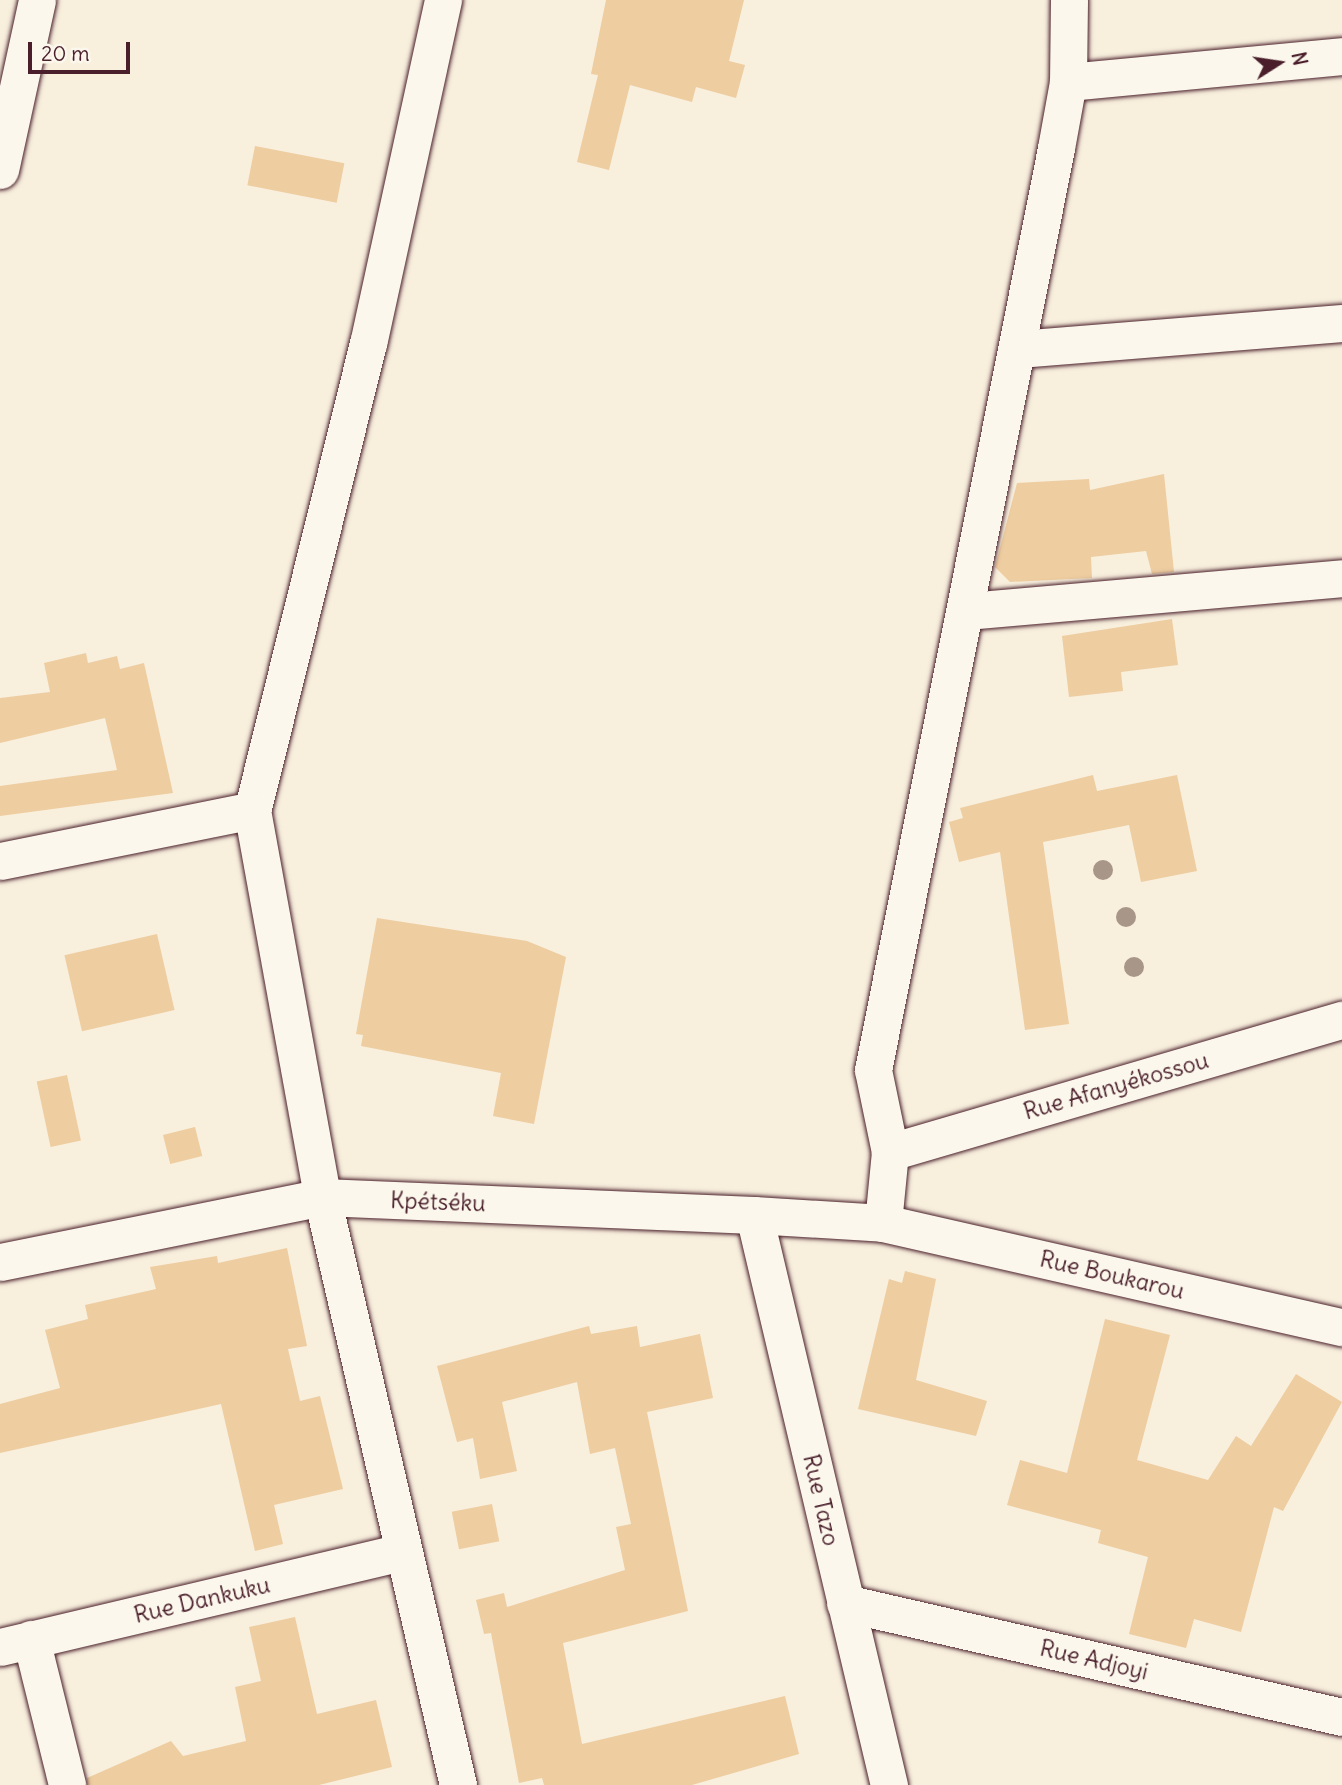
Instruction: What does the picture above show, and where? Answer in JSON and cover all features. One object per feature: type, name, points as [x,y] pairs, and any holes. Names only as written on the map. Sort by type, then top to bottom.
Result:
[{"type":"street","points":[[0,170],[37,0]]},
{"type":"street","points":[[443,0],[368,344],[252,810],[322,1197],[458,1785]]},
{"type":"street","points":[[883,1223],[890,1152],[873,1070],[967,611],[1068,82],[1069,0]]},
{"type":"street","points":[[1068,82],[1342,57]]},
{"type":"street","points":[[1018,349],[1342,323]]},
{"type":"street","points":[[967,611],[1342,578]]},
{"type":"street","points":[[0,861],[252,810]]},
{"type":"street","name":"Rue Afanyékossou","points":[[890,1152],[1342,1020]]},
{"type":"street","name":"Kpétséku","points":[[0,1262],[322,1197],[883,1223]]},
{"type":"street","name":"Rue Tazo","points":[[754,1215],[889,1785]]},
{"type":"street","name":"Rue Boukarou","points":[[883,1223],[1342,1327]]},
{"type":"street","name":"Rue Dankuku","points":[[16,1643],[403,1552]]},
{"type":"street","name":"Rue Adjoyi","points":[[845,1603],[1342,1717]]},
{"type":"street","points":[[16,1643],[67,1785]]},
{"type":"building","points":[[606,0],[744,0],[729,61],[745,65],[736,98],[696,87],[692,102],[630,85],[609,170],[577,162],[598,75],[591,74]]},
{"type":"building","points":[[255,146],[344,163],[337,203],[247,185]]},
{"type":"building","points":[[1164,474],[1174,572],[1152,574],[1146,551],[1091,557],[1092,578],[1010,582],[995,567],[1017,483],[1089,479],[1090,490]]},
{"type":"building","points":[[1172,619],[1178,665],[1121,672],[1123,691],[1069,697],[1062,636]]},
{"type":"building","points":[[86,653],[88,663],[117,656],[120,669],[144,663],[173,793],[0,816],[0,786],[117,770],[105,718],[0,743],[0,698],[50,692],[44,663]]},
{"type":"building","points":[[1093,775],[1097,791],[1177,775],[1197,871],[1141,882],[1129,825],[1043,842],[1069,1024],[1025,1030],[1000,852],[959,862],[949,822],[963,818],[960,808]]},
{"type":"building","points":[[377,918],[527,941],[566,957],[534,1124],[493,1116],[501,1073],[361,1046],[363,1035],[356,1034]]},
{"type":"building","points":[[157,934],[175,1010],[82,1031],[64,955]]},
{"type":"building","points":[[67,1075],[81,1141],[51,1147],[37,1081]]},
{"type":"building","points":[[195,1127],[202,1156],[170,1164],[163,1135]]},
{"type":"building","points":[[287,1248],[307,1346],[288,1349],[300,1401],[320,1396],[343,1489],[274,1505],[283,1544],[255,1551],[221,1404],[0,1453],[0,1404],[60,1388],[45,1330],[88,1319],[85,1305],[156,1289],[150,1267],[217,1256],[218,1263]]},
{"type":"building","points":[[905,1271],[936,1279],[916,1380],[987,1401],[976,1436],[858,1409],[889,1279],[902,1283]]},
{"type":"building","points":[[1105,1319],[1170,1335],[1137,1460],[1208,1480],[1236,1436],[1251,1446],[1296,1374],[1342,1402],[1283,1511],[1274,1507],[1241,1632],[1194,1619],[1186,1648],[1129,1634],[1148,1557],[1098,1543],[1101,1530],[1007,1505],[1020,1460],[1067,1473]]},
{"type":"building","points":[[589,1326],[591,1334],[637,1326],[640,1347],[700,1334],[713,1398],[647,1412],[688,1611],[563,1643],[582,1744],[785,1696],[799,1754],[692,1785],[544,1785],[542,1778],[519,1783],[491,1633],[484,1634],[476,1600],[504,1593],[507,1607],[625,1570],[616,1527],[631,1524],[615,1448],[590,1454],[577,1382],[502,1402],[517,1471],[480,1479],[473,1438],[457,1442],[437,1366]]},
{"type":"building","points":[[492,1504],[499,1541],[459,1549],[452,1512]]},
{"type":"building","points":[[295,1617],[317,1714],[376,1700],[392,1767],[319,1785],[87,1785],[87,1778],[171,1741],[183,1756],[246,1741],[235,1687],[261,1681],[249,1627]]}]
